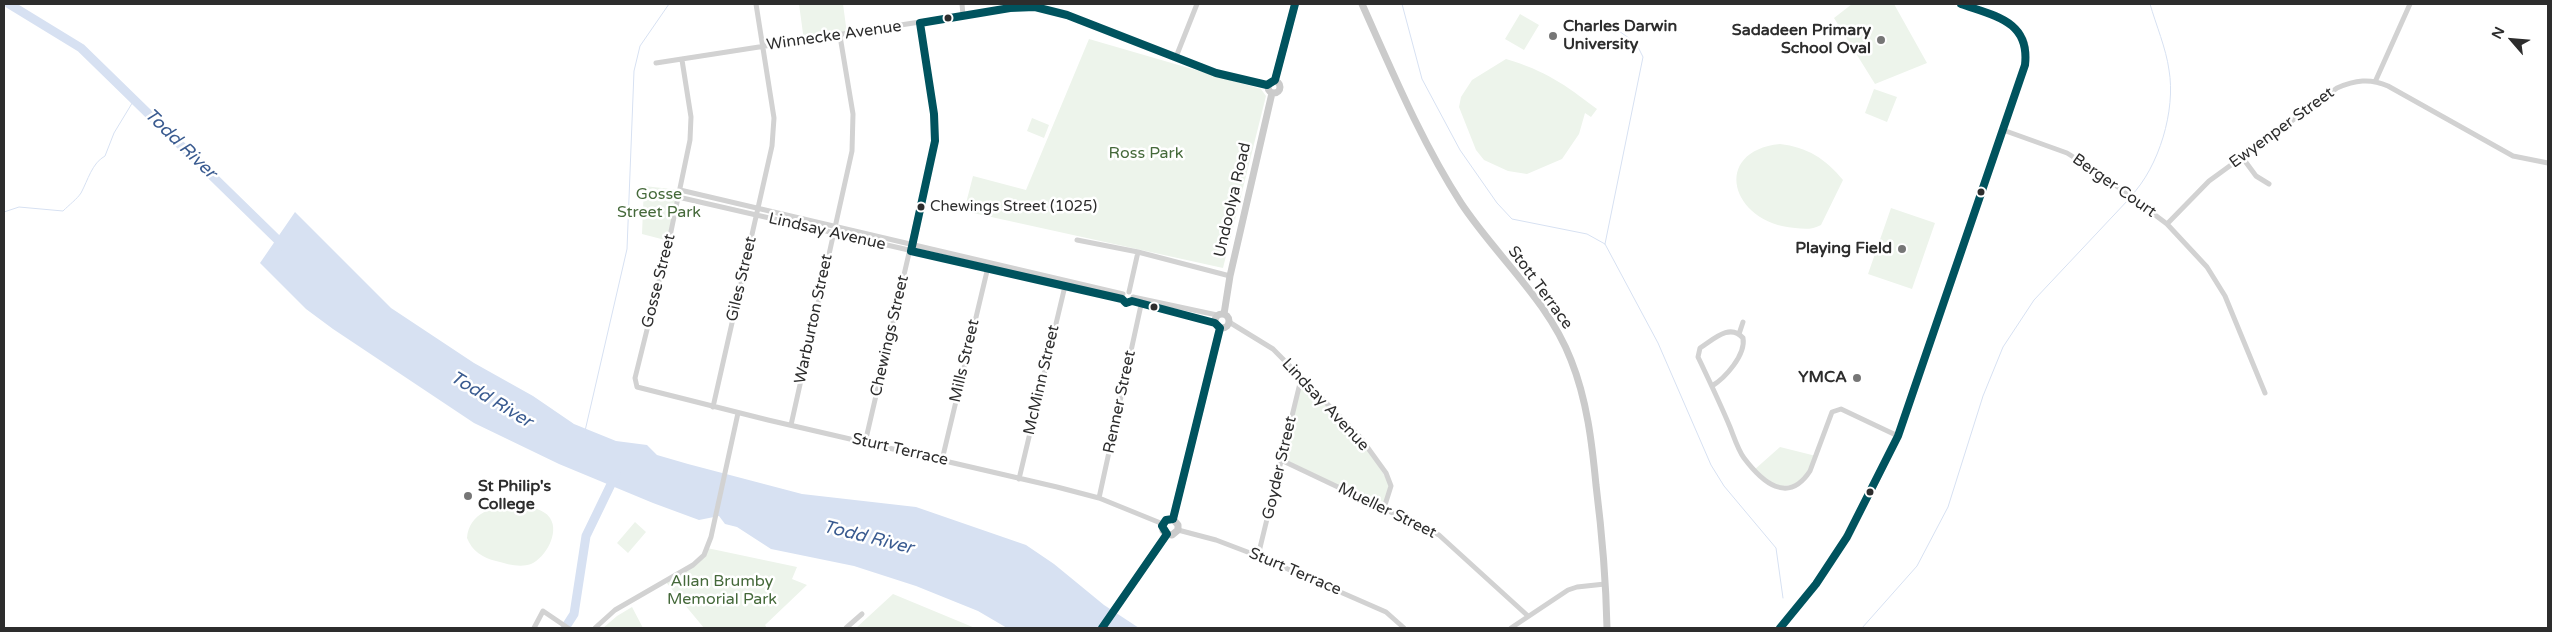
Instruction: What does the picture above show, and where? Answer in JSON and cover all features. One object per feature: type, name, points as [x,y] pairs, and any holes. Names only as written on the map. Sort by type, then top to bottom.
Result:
[{"type":"main road","points":[[1275,80],[1295,4]]},
{"type":"main road","name":"Stott Terrace","points":[[1364,4],[1415,120],[1447,181],[1476,224],[1549,318],[1571,358],[1580,383],[1591,436],[1605,584],[1607,628]]},
{"type":"main road","points":[[1275,80],[1279,83],[1280,89],[1276,93],[1272,93],[1267,85],[1275,80]]},
{"type":"main road","name":"Undoolya Road","points":[[1217,326],[1272,93]]},
{"type":"main road","points":[[1173,520],[1217,326],[1226,326],[1229,322],[1227,316],[1220,314]]},
{"type":"main road","points":[[1166,520],[1173,520],[1178,525],[1178,530],[1172,535],[1167,534],[1163,531],[1163,524],[1166,520]]},
{"type":"main road","points":[[1102,628],[1167,534]]},
{"type":"street","name":"Giles Street","points":[[713,407],[772,146],[774,118],[756,4]]},
{"type":"street","points":[[962,4],[963,15]]},
{"type":"street","points":[[1176,58],[1197,4]]},
{"type":"street","points":[[1780,628],[1833,561],[1872,495],[1898,436],[2025,65],[2028,54],[2026,40],[2011,24],[1962,4]]},
{"type":"street","points":[[2375,82],[2410,4]]},
{"type":"street","name":"Winnecke Avenue","points":[[656,63],[1035,5],[1067,14],[1216,72],[1267,85]]},
{"type":"street","name":"Chewings Street","points":[[865,443],[932,160],[935,127],[920,24]]},
{"type":"street","name":"Warburton Street","points":[[790,425],[854,134],[853,114],[840,36]]},
{"type":"street","name":"Gosse Street","points":[[635,384],[690,140],[691,117],[682,60]]},
{"type":"street","name":"Ewyenper Street","points":[[2167,224],[2198,190],[2242,157],[2338,88],[2359,81],[2375,82],[2400,92],[2513,156],[2548,163]]},
{"type":"street","name":"Berger Court","points":[[2003,130],[2067,153],[2167,224],[2207,267],[2225,296],[2265,393]]},
{"type":"street","points":[[2242,157],[2256,176],[2269,184]]},
{"type":"street","name":"Lindsay Avenue","points":[[680,190],[1066,280],[1128,297],[1141,305],[1217,326]]},
{"type":"street","name":"Lindsay Avenue","points":[[678,197],[1064,287],[1220,314]]},
{"type":"street","points":[[1077,240],[1138,252],[1230,276]]},
{"type":"street","points":[[1128,297],[1138,252]]},
{"type":"street","name":"Mills Street","points":[[942,460],[989,262]]},
{"type":"street","name":"McMinn Street","points":[[1019,479],[1066,280]]},
{"type":"street","name":"Renner Street","points":[[1099,498],[1141,305]]},
{"type":"street","name":"Lindsay Avenue","points":[[1229,322],[1273,349],[1360,437],[1386,473],[1391,486],[1384,508]]},
{"type":"street","points":[[1739,334],[1743,322]]},
{"type":"street","points":[[1712,386],[1724,379],[1743,346],[1743,338],[1739,334],[1728,331],[1700,348],[1698,357],[1743,457],[1765,482],[1775,487],[1793,487],[1804,480],[1810,471],[1832,412],[1836,409],[1842,409],[1898,436]]},
{"type":"street","name":"Goyder Street","points":[[1258,556],[1301,379]]},
{"type":"street","name":"Sturt Terrace","points":[[635,384],[641,390],[1099,498],[1163,524]]},
{"type":"street","points":[[596,628],[615,610],[693,565],[704,555],[711,537],[738,413]]},
{"type":"street","name":"Mueller Street","points":[[1280,460],[1439,535],[1528,616]]},
{"type":"street","name":"Sturt Terrace","points":[[1178,530],[1216,540],[1258,556],[1386,612],[1404,628]]},
{"type":"street","points":[[1511,628],[1573,588],[1605,584]]},
{"type":"street","points":[[534,628],[543,611],[568,628]]},
{"type":"street","points":[[846,628],[862,614]]},
{"type":"green space","points":[[799,4],[843,4],[847,34],[804,41]]},
{"type":"green space","name":"Sadadeen Primary School Oval","points":[[1852,4],[1894,4],[1927,63],[1875,84],[1834,18]]},
{"type":"green space","points":[[1520,14],[1539,25],[1524,50],[1505,39]]},
{"type":"green space","name":"Ross Park","points":[[1089,39],[1261,89],[1266,96],[1223,268],[964,211],[973,176],[1026,190]]},
{"type":"green space","points":[[1506,59],[1532,68],[1554,79],[1597,109],[1591,117],[1585,113],[1579,134],[1562,159],[1527,174],[1508,171],[1484,160],[1476,150],[1459,107],[1461,97],[1472,80]]},
{"type":"green space","points":[[1874,89],[1897,97],[1887,122],[1865,113]]},
{"type":"green space","points":[[1032,118],[1049,125],[1044,138],[1027,131]]},
{"type":"green space","points":[[1780,144],[1799,148],[1815,155],[1830,166],[1843,180],[1821,225],[1818,227],[1802,229],[1773,223],[1756,214],[1743,201],[1737,187],[1737,172],[1744,159],[1758,149]]},
{"type":"green space","name":"Gosse Street Park","points":[[644,186],[680,190],[669,241],[642,234]]},
{"type":"green space","name":"Playing Field","points":[[1891,208],[1935,223],[1912,289],[1868,274]]},
{"type":"green space","points":[[1301,379],[1360,437],[1391,486],[1384,508],[1281,460]]},
{"type":"green space","points":[[1780,447],[1816,456],[1810,471],[1799,484],[1775,487],[1754,470]]},
{"type":"green space","points":[[515,504],[543,512],[550,518],[553,524],[552,538],[546,551],[536,561],[527,565],[518,566],[491,560],[478,553],[467,538],[472,522],[483,512]]},
{"type":"green space","points":[[635,522],[646,532],[628,553],[617,543]]},
{"type":"green space","name":"Allan Brumby Memorial Park","points":[[707,548],[797,567],[792,579],[807,585],[765,625],[767,628],[704,628],[665,581],[693,565]]},
{"type":"green space","points":[[893,594],[975,628],[856,628]]},
{"type":"green space","points":[[632,607],[643,628],[603,628],[617,616]]},
{"type":"water","points":[[295,212],[391,308],[474,363],[533,396],[574,424],[616,441],[647,445],[657,455],[688,464],[802,494],[916,507],[1026,545],[1054,564],[1104,605],[1139,628],[1007,628],[978,611],[916,586],[854,566],[771,549],[737,527],[725,524],[719,516],[699,520],[653,503],[559,464],[474,423],[306,309],[260,263]]},
{"type":"waterway","name":"Todd River","points":[[9,4],[81,48],[285,247]]},
{"type":"waterway","points":[[585,431],[627,249],[634,71],[640,46],[669,4]]},
{"type":"waterway","points":[[1402,4],[1422,79],[1460,150],[1497,203],[1512,219],[1587,234],[1605,244],[1658,343],[1711,465],[1724,486],[1776,548],[1783,598]]},
{"type":"waterway","points":[[2131,196],[2150,170],[2157,154],[2163,137],[2170,102],[2171,86],[2168,62],[2150,4]]},
{"type":"waterway","points":[[1605,244],[1643,57],[1636,43],[1616,29]]},
{"type":"waterway","points":[[4,212],[19,207],[63,211],[81,193],[94,167],[105,156],[114,133],[134,100]]},
{"type":"waterway","points":[[1862,628],[1917,566],[1948,507],[1983,396],[2003,347],[2034,300],[2129,199]]},
{"type":"waterway","points":[[565,628],[574,614],[586,536],[616,474]]},
{"type":"transit line","points":[[1102,628],[1167,534],[1162,526],[1166,520],[1173,519],[1220,328],[1215,323],[1132,301],[1126,303],[1122,299],[911,251],[935,141],[934,114],[920,23],[1010,8],[1035,7],[1067,15],[1216,73],[1267,85],[1275,80],[1295,4]]},
{"type":"transit line","points":[[1780,628],[1816,584],[1847,537],[1898,436],[2025,65],[2025,50],[2022,39],[2008,22],[1961,4]]},
{"type":"place","name":"Charles Darwin University","points":[[1553,36]]},
{"type":"place","name":"Sadadeen Primary School Oval","points":[[1881,40]]},
{"type":"place","name":"Chewings Street (1025)","points":[[921,207]]},
{"type":"place","name":"Playing Field","points":[[1902,249]]},
{"type":"place","name":"YMCA","points":[[1857,378]]},
{"type":"place","name":"St Philip's College","points":[[468,496]]}]
